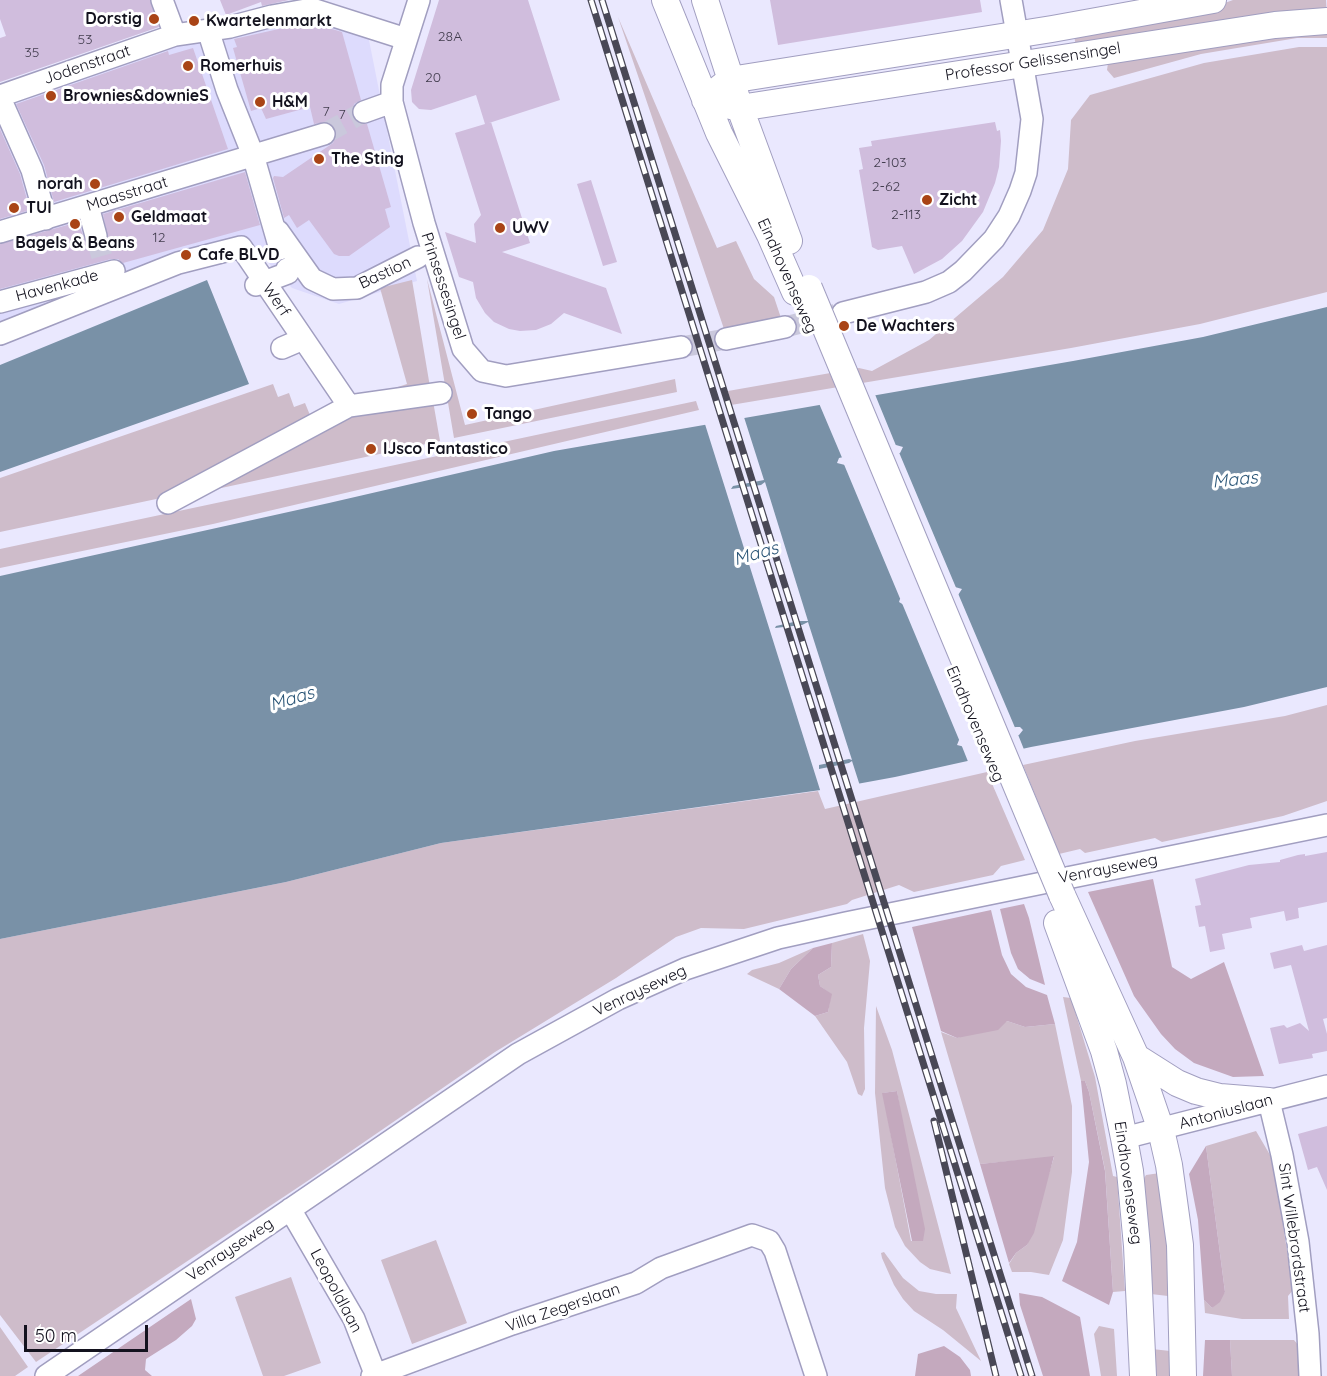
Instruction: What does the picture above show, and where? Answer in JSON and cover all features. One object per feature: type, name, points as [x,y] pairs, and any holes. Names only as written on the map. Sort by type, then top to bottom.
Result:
[{"type":"main road","name":"Eindhovenseweg","points":[[665,0],[705,100],[802,290],[1054,897],[1136,1058],[1161,1130],[1169,1165],[1180,1245],[1183,1376]]},
{"type":"main road","name":"Eindhovenseweg","points":[[705,0],[730,80],[776,206],[802,290]]},
{"type":"main road","name":"Professor Gelissensingel","points":[[730,80],[1213,0]]},
{"type":"main road","name":"Professor Gelissensingel","points":[[740,108],[1275,25],[1327,21]]},
{"type":"main road","points":[[705,100],[730,80]]},
{"type":"main road","points":[[705,100],[740,108]]},
{"type":"main road","name":"Eindhovenseweg","points":[[1054,897],[1099,1035],[1113,1084],[1124,1138],[1130,1171],[1137,1246],[1143,1376]]},
{"type":"main road","points":[[1136,1058],[1177,1083],[1196,1091],[1220,1097],[1269,1101]]},
{"type":"street","points":[[162,0],[175,35],[209,35],[272,15],[312,9],[406,39]]},
{"type":"street","name":"Prinsessesingel","points":[[419,0],[392,85],[393,102],[424,223],[464,349],[482,370],[506,376],[681,347]]},
{"type":"street","points":[[843,312],[938,287],[963,271],[994,238],[1009,216],[1026,173],[1032,119],[1011,0]]},
{"type":"street","name":"Jodenstraat","points":[[0,97],[175,35]]},
{"type":"street","name":"Bastion","points":[[209,35],[253,155],[280,239],[312,279],[333,289],[357,288],[418,257]]},
{"type":"street","points":[[0,97],[32,170],[46,219]]},
{"type":"street","points":[[364,112],[393,102]]},
{"type":"street","name":"Maasstraat","points":[[0,232],[324,134]]},
{"type":"street","points":[[88,206],[96,236]]},
{"type":"street","points":[[260,284],[288,273],[280,239]]},
{"type":"street","name":"Werf","points":[[0,317],[34,321],[109,275],[181,269],[210,255],[241,247],[260,284],[303,339],[349,406]]},
{"type":"street","name":"Werf","points":[[136,265],[181,269]]},
{"type":"street","name":"Werf","points":[[109,275],[147,290]]},
{"type":"street","name":"Havenkade","points":[[0,317],[109,275]]},
{"type":"street","points":[[726,339],[785,327]]},
{"type":"street","points":[[282,348],[303,339]]},
{"type":"street","points":[[168,504],[349,406],[441,393]]},
{"type":"street","name":"Venrayseweg","points":[[45,1376],[518,1054],[618,999],[699,963],[778,939],[846,923],[1327,825]]},
{"type":"street","name":"Antoniuslaan","points":[[1124,1138],[1327,1086]]},
{"type":"street","name":"Sint Willebrordstraat","points":[[1269,1101],[1318,1332],[1310,1376]]},
{"type":"street","name":"Leopoldlaan","points":[[290,1209],[354,1319],[374,1376]]},
{"type":"street","name":"Villa Zegerslaan","points":[[374,1376],[513,1324],[636,1283],[661,1268],[752,1235],[769,1241],[775,1251],[816,1376]]},
{"type":"shaded area","points":[[1233,0],[1326,0],[1327,17],[1076,47],[1074,35],[1200,12]]},
{"type":"shaded area","points":[[364,15],[417,281],[339,304],[292,288],[244,237],[0,333],[0,106],[195,39],[300,16]]},
{"type":"shaded area","points":[[618,17],[717,248],[736,241],[754,279],[774,297],[781,318],[724,329]]},
{"type":"shaded area","points":[[1327,26],[1327,38],[1297,38],[1201,54],[1114,78],[1107,70],[1108,63]]},
{"type":"shaded area","points":[[1299,47],[1327,47],[1327,292],[1200,324],[731,405],[728,391],[859,368],[872,371],[929,340],[1003,277],[1043,230],[1068,169],[1071,120],[1090,95],[1204,63]]},
{"type":"shaded area","points":[[427,279],[465,425],[675,379],[677,392],[454,438]]},
{"type":"shaded area","points":[[412,280],[430,387],[367,397],[407,384],[380,288]]},
{"type":"shaded area","points":[[273,384],[278,397],[289,393],[294,407],[305,403],[312,420],[161,498],[0,532],[0,478]]},
{"type":"shaded area","points":[[433,401],[440,441],[198,493],[316,430],[369,410]]},
{"type":"shaded area","points":[[696,401],[699,410],[213,524],[0,568],[0,549]]},
{"type":"shaded area","points":[[1327,705],[1327,801],[1283,816],[1162,842],[1155,838],[1085,853],[1080,849],[1059,854],[1023,765],[1135,741],[1285,716]]},
{"type":"shaded area","points":[[987,772],[1025,860],[1001,866],[993,875],[914,892],[899,885],[852,900],[847,904],[744,929],[701,928],[676,937],[616,978],[495,1052],[309,1180],[36,1362],[0,1315],[0,939],[286,882],[441,843],[818,791],[825,809]]},
{"type":"shaded area","points":[[1153,879],[1172,967],[1191,979],[1224,962],[1264,1076],[1233,1077],[1194,1063],[1175,1049],[1161,1034],[1134,996],[1088,892]]},
{"type":"shaded area","points":[[1024,904],[1045,985],[1030,979],[1018,969],[1011,953],[1000,909]]},
{"type":"shaded area","points":[[991,910],[1002,955],[1011,974],[1026,987],[1047,995],[1055,1024],[1025,1027],[1007,1021],[998,1030],[957,1038],[941,1031],[912,927]]},
{"type":"shaded area","points":[[863,934],[870,961],[864,1028],[865,1089],[862,1096],[858,1094],[847,1062],[815,1016],[828,1012],[831,994],[820,986],[818,975],[831,967],[832,943]]},
{"type":"shaded area","points":[[832,943],[831,967],[818,975],[820,986],[832,994],[828,1012],[815,1016],[779,989],[791,969],[813,948]]},
{"type":"shaded area","points":[[813,948],[791,969],[779,989],[747,974],[752,970],[779,963]]},
{"type":"shaded area","points":[[1063,997],[1071,998],[1095,1077],[1113,1176],[1117,1177],[1125,1291],[1113,1292],[1105,1170],[1089,1092],[1085,1081],[1081,1081]]},
{"type":"shaded area","points":[[876,1006],[892,1050],[951,1274],[930,1269],[920,1262],[905,1246],[895,1227],[885,1188],[875,1093]],"holes":[[[897,1091],[922,1241],[911,1241],[883,1093]]]},
{"type":"shaded area","points":[[1007,1021],[1025,1027],[1055,1024],[1072,1106],[1072,1172],[1063,1240],[1049,1275],[1012,1272],[1009,1264],[1016,1253],[1027,1245],[1054,1157],[980,1164],[941,1032],[957,1038]]},
{"type":"shaded area","points":[[1081,1081],[1085,1081],[1089,1092],[1105,1171],[1113,1292],[1109,1305],[1062,1281],[1077,1242],[1089,1162]]},
{"type":"shaded area","points":[[897,1091],[925,1229],[923,1241],[912,1241],[882,1093]]},
{"type":"shaded area","points":[[1256,1131],[1273,1160],[1293,1290],[1288,1296],[1289,1319],[1242,1319],[1205,1313],[1204,1300],[1212,1308],[1225,1292],[1206,1146]]},
{"type":"shaded area","points":[[1206,1146],[1225,1292],[1220,1302],[1212,1308],[1204,1300],[1198,1220],[1189,1174]]},
{"type":"shaded area","points":[[1054,1156],[1034,1233],[1027,1245],[1016,1253],[1009,1263],[980,1164]]},
{"type":"shaded area","points":[[1160,1173],[1169,1236],[1168,1296],[1151,1294],[1142,1182],[1146,1175]]},
{"type":"shaded area","points":[[436,1240],[467,1323],[412,1344],[381,1260]]},
{"type":"shaded area","points":[[884,1252],[903,1278],[919,1291],[957,1294],[956,1308],[981,1361],[943,1330],[914,1311],[903,1299],[882,1258],[881,1253]]},
{"type":"shaded area","points":[[291,1277],[321,1363],[284,1376],[263,1376],[235,1297]]},
{"type":"shaded area","points":[[1019,1293],[1042,1297],[1080,1317],[1090,1376],[1043,1376],[1020,1305]]},
{"type":"shaded area","points":[[191,1299],[196,1319],[192,1326],[176,1340],[146,1359],[145,1370],[152,1376],[78,1376]]},
{"type":"shaded area","points":[[1099,1326],[1114,1329],[1117,1376],[1101,1376],[1094,1334]]},
{"type":"shaded area","points":[[0,1327],[28,1367],[15,1376],[0,1376]]},
{"type":"shaded area","points":[[1205,1340],[1230,1340],[1232,1376],[1203,1376]]},
{"type":"shaded area","points":[[1230,1340],[1294,1340],[1299,1346],[1299,1376],[1232,1376]]},
{"type":"shaded area","points":[[944,1346],[960,1357],[970,1370],[971,1376],[915,1376],[918,1354]]},
{"type":"shaded area","points":[[1152,1349],[1170,1351],[1171,1376],[1154,1376]]},
{"type":"water","points":[[207,280],[249,384],[0,472],[0,365]]},
{"type":"water","name":"Maas","points":[[1327,307],[1327,687],[1244,707],[1031,747],[835,788],[441,843],[286,882],[0,939],[0,576],[554,451],[1203,337]],"holes":[[[896,445],[903,447],[900,453],[845,465],[837,463],[839,458]],[[955,587],[962,589],[958,595],[904,605],[899,602],[904,597]],[[1016,727],[1023,730],[1019,735],[965,747],[957,745],[963,738]]]},
{"type":"pier","points":[[874,392],[897,448],[843,460],[818,401]]},
{"type":"pier","points":[[743,414],[764,480],[733,486],[731,489],[761,485],[765,482],[808,621],[798,621],[775,628],[802,625],[808,622],[852,760],[819,765],[819,769],[852,761],[860,786],[821,793],[704,421]]},
{"type":"pier","points":[[898,450],[957,590],[902,601],[957,591],[1016,730],[960,742],[843,462]]},
{"type":"pier","points":[[1017,732],[1025,752],[969,764],[961,744]]},
{"type":"building","points":[[0,0],[150,0],[159,27],[0,82],[0,38],[6,36],[0,19]]},
{"type":"building","points":[[220,0],[289,0],[262,6],[261,2],[226,15]]},
{"type":"building","points":[[439,0],[528,0],[560,100],[491,122],[530,243],[502,252],[606,288],[622,334],[564,313],[551,324],[536,330],[509,329],[494,322],[485,313],[476,298],[473,282],[459,277],[445,232],[476,243],[474,224],[481,215],[455,133],[485,124],[476,95],[431,110],[419,109],[412,102],[411,90]]},
{"type":"building","points":[[770,0],[980,0],[982,12],[778,45]]},
{"type":"building","points":[[301,24],[322,26],[342,32],[361,100],[354,104],[352,116],[356,122],[367,124],[391,207],[385,209],[390,227],[349,256],[334,254],[309,220],[297,228],[289,215],[284,218],[273,178],[274,176],[283,177],[333,143],[336,130],[327,122],[314,124],[310,107],[266,119],[261,108],[251,111],[233,48],[237,47],[234,39]]},
{"type":"building","points":[[193,48],[228,149],[54,202],[44,165],[16,104],[168,51],[169,55]]},
{"type":"building","name":"Zicht","points":[[995,122],[997,131],[1000,130],[1001,141],[995,183],[983,212],[962,241],[942,259],[914,274],[902,246],[878,250],[872,247],[859,170],[863,169],[859,148],[872,146],[871,141]]},
{"type":"building","points":[[0,129],[20,174],[30,210],[0,219]]},
{"type":"building","points":[[245,172],[260,225],[123,263],[118,259],[111,259],[0,289],[0,244],[78,222],[87,245],[100,248],[108,239],[103,214]]},
{"type":"building","points":[[591,180],[617,262],[603,266],[577,184]]},
{"type":"building","points":[[1327,852],[1327,902],[1298,908],[1299,918],[1286,921],[1284,911],[1250,918],[1252,928],[1222,934],[1225,949],[1210,952],[1205,926],[1199,927],[1195,906],[1201,905],[1195,879],[1249,865],[1280,862],[1280,860],[1298,855]]},
{"type":"building","points":[[1302,945],[1304,951],[1327,945],[1327,1018],[1323,1019],[1327,1034],[1327,1051],[1312,1054],[1313,1058],[1279,1064],[1270,1028],[1284,1025],[1287,1028],[1300,1023],[1309,1031],[1291,965],[1274,969],[1270,953]]},
{"type":"building","points":[[1327,1126],[1327,1190],[1317,1167],[1308,1170],[1298,1134]]},
{"type":"tunnel","points":[[324,134],[364,112]]},
{"type":"tunnel","points":[[96,236],[105,268]]},
{"type":"tunnel","points":[[785,327],[837,314]]},
{"type":"tunnel","points":[[681,347],[726,339]]},
{"type":"railway","points":[[591,0],[1021,1376]]},
{"type":"railway","points":[[602,0],[1032,1376]]},
{"type":"railway","points":[[934,1121],[996,1376]]},
{"type":"place","name":"Dorstig","points":[[154,19]]},
{"type":"place","name":"Kwartelenmarkt","points":[[194,21]]},
{"type":"place","name":"Romerhuis","points":[[188,66]]},
{"type":"place","name":"Brownies&downieS","points":[[51,96]]},
{"type":"place","name":"H&M","points":[[260,102]]},
{"type":"place","name":"The Sting","points":[[319,159]]},
{"type":"place","name":"norah","points":[[95,184]]},
{"type":"place","name":"Zicht","points":[[927,200]]},
{"type":"place","name":"TUI","points":[[14,208]]},
{"type":"place","name":"Geldmaat","points":[[119,217]]},
{"type":"place","name":"Bagels & Beans","points":[[75,224]]},
{"type":"place","name":"UWV","points":[[500,228]]},
{"type":"place","name":"Cafe BLVD","points":[[186,255]]},
{"type":"place","name":"De Wachters","points":[[844,326]]},
{"type":"place","name":"Tango","points":[[472,414]]},
{"type":"place","name":"IJsco Fantastico","points":[[371,449]]}]
